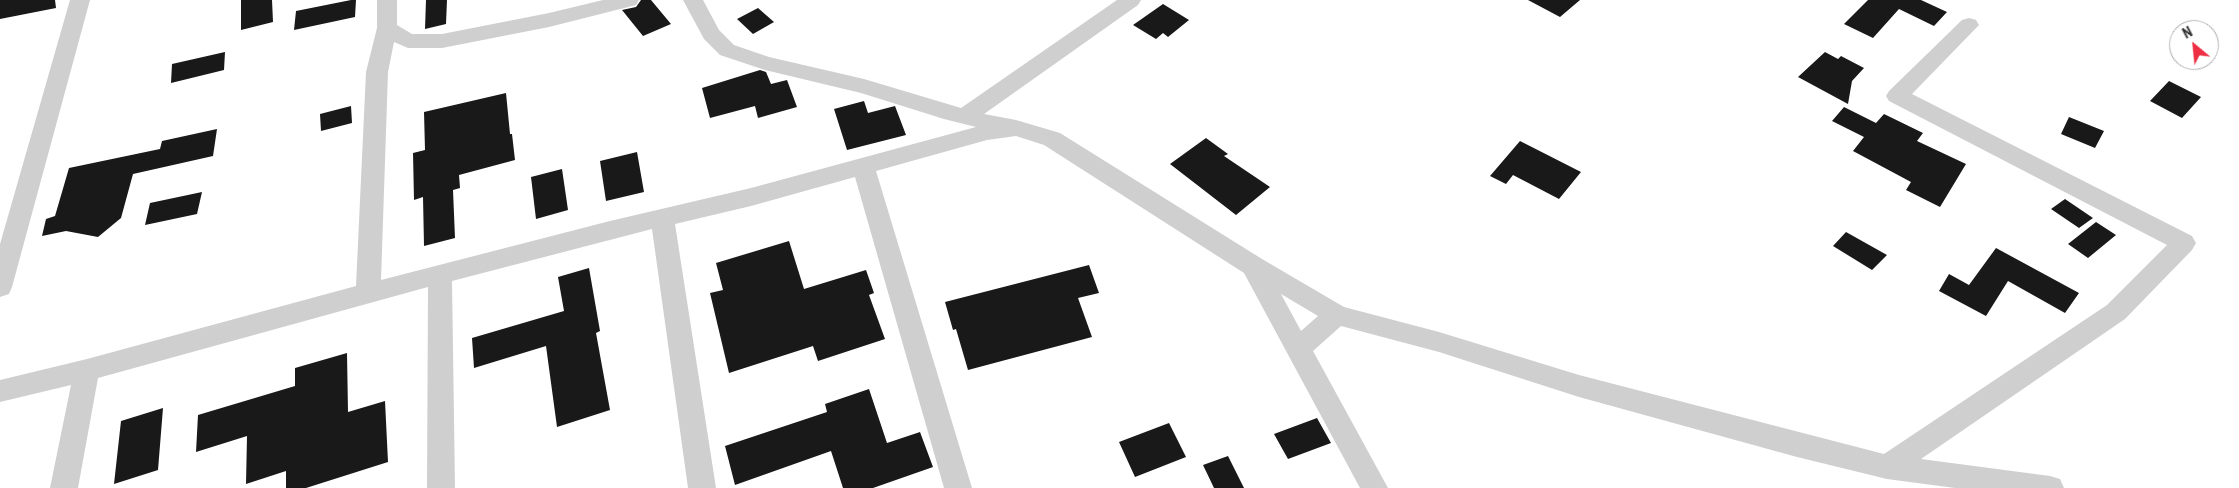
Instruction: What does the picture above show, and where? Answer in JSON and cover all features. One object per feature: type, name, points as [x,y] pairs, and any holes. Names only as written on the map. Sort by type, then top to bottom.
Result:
[{"type":"street","points":[[0,286],[80,0]]},
{"type":"street","points":[[368,292],[377,72],[387,28],[387,0]]},
{"type":"street","points":[[387,28],[395,35],[408,41],[442,41],[549,20],[629,0]]},
{"type":"street","points":[[693,0],[712,34],[727,50],[765,63],[864,86],[964,117],[1016,128],[1052,139],[1253,266],[1337,315],[1439,342],[1589,388],[1797,445],[1888,467],[2050,488]]},
{"type":"street","points":[[964,117],[1131,0]]},
{"type":"street","points":[[1888,467],[2116,312],[2184,243],[1897,96],[1968,25]]},
{"type":"street","points":[[377,72],[387,59],[418,41]]},
{"type":"street","points":[[0,391],[87,370],[368,292],[751,197],[987,132],[1016,128]]},
{"type":"street","points":[[863,166],[958,488]]},
{"type":"street","points":[[662,218],[702,488]]},
{"type":"street","points":[[1253,266],[1374,488]]},
{"type":"street","points":[[440,275],[441,488]]},
{"type":"street","points":[[1298,349],[1337,315]]},
{"type":"street","points":[[64,488],[87,370]]},
{"type":"building","points":[[0,0],[55,0],[56,8],[0,19]]},
{"type":"building","points":[[241,0],[272,0],[273,22],[241,30]]},
{"type":"building","points":[[356,0],[355,17],[294,30],[296,11]]},
{"type":"building","points":[[426,0],[447,0],[446,24],[425,29]]},
{"type":"building","points":[[641,0],[651,0],[671,24],[643,36],[622,10],[636,7]]},
{"type":"building","points":[[1528,0],[1580,0],[1560,17]]},
{"type":"building","points":[[1868,0],[1921,0],[1947,12],[1934,26],[1899,9],[1873,38],[1844,24]]},
{"type":"building","points":[[1163,4],[1189,20],[1168,37],[1163,33],[1156,39],[1133,25]]},
{"type":"building","points":[[758,8],[774,22],[753,34],[737,19]]},
{"type":"building","points":[[225,52],[224,70],[171,83],[172,64]]},
{"type":"building","points":[[1825,52],[1838,59],[1841,56],[1864,68],[1852,81],[1848,104],[1798,77]]},
{"type":"building","points":[[760,70],[766,72],[771,84],[787,80],[797,107],[758,118],[755,106],[710,118],[702,88]]},
{"type":"building","points":[[2169,81],[2201,97],[2182,118],[2150,101]]},
{"type":"building","points":[[506,93],[515,160],[459,175],[460,188],[453,190],[455,238],[424,246],[423,197],[414,200],[413,153],[425,150],[424,112]]},
{"type":"building","points":[[864,101],[868,113],[895,106],[906,135],[847,150],[834,109]]},
{"type":"building","points":[[351,106],[352,123],[321,131],[320,114]]},
{"type":"building","points":[[1844,107],[1876,123],[1884,114],[1923,133],[1917,141],[1966,164],[1940,207],[1906,190],[1911,182],[1853,151],[1864,137],[1832,121]]},
{"type":"building","points":[[2069,117],[2104,131],[2095,148],[2061,134]]},
{"type":"building","points":[[217,129],[213,156],[133,174],[121,218],[98,237],[66,231],[42,236],[46,219],[55,216],[69,168],[160,149],[162,141]]},
{"type":"building","points":[[1206,138],[1228,154],[1224,156],[1270,187],[1236,215],[1170,164]]},
{"type":"building","points":[[1520,141],[1581,172],[1559,199],[1513,175],[1506,184],[1490,176]]},
{"type":"building","points":[[637,152],[644,192],[606,201],[600,161]]},
{"type":"building","points":[[562,169],[568,210],[536,219],[531,177]]},
{"type":"building","points":[[202,192],[197,214],[145,225],[150,203]]},
{"type":"building","points":[[2065,199],[2093,218],[2079,228],[2051,209]]},
{"type":"building","points":[[2096,222],[2116,235],[2088,258],[2068,244]]},
{"type":"building","points":[[1846,232],[1887,255],[1872,270],[1833,246]]},
{"type":"building","points":[[789,241],[804,289],[866,270],[874,293],[869,295],[885,339],[818,361],[813,346],[729,373],[710,293],[723,290],[716,263]]},
{"type":"building","points":[[1996,248],[2079,293],[2065,313],[2008,281],[1986,316],[1939,291],[1949,274],[1969,285]]},
{"type":"building","points":[[1089,265],[1099,293],[1078,298],[1092,337],[968,370],[956,329],[953,330],[945,302]]},
{"type":"building","points":[[589,268],[600,331],[596,333],[610,410],[557,427],[546,346],[474,368],[472,338],[564,311],[558,277]]},
{"type":"building","points":[[347,353],[348,412],[385,401],[388,462],[306,488],[286,488],[286,471],[246,484],[247,436],[196,452],[198,415],[295,386],[295,368]]},
{"type":"building","points":[[869,389],[887,443],[920,432],[933,467],[873,488],[843,488],[831,451],[735,485],[725,446],[827,412],[825,404]]},
{"type":"building","points":[[163,408],[158,470],[114,484],[121,421]]},
{"type":"building","points":[[1317,418],[1331,443],[1288,459],[1274,434]]},
{"type":"building","points":[[1169,423],[1186,457],[1135,477],[1119,442]]},
{"type":"building","points":[[1228,456],[1244,488],[1214,488],[1203,465]]}]
